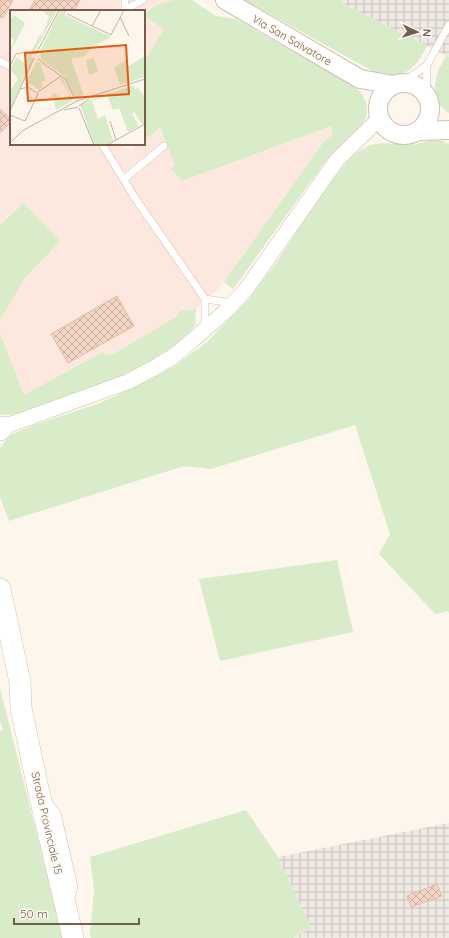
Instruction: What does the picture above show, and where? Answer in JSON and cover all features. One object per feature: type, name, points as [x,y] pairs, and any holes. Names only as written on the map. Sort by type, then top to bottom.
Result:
[{"type":"main road","name":"Strada Provinciale 15","points":[[0,589],[20,682],[21,708],[73,938]]},
{"type":"main road","name":"Strada Provinciale 15","points":[[0,645],[11,688],[21,708]]},
{"type":"street","name":"Via San Salvatore","points":[[225,0],[360,79],[372,94],[379,113]]},
{"type":"street","name":"Via San Salvatore","points":[[360,79],[398,84]]},
{"type":"street","points":[[428,101],[430,115],[427,122],[423,128],[416,133],[408,135],[392,133],[386,128],[379,113],[380,100],[383,94],[388,89],[398,84],[408,84],[421,89],[428,101],[449,126]]},
{"type":"street","points":[[1,428],[127,382],[175,355],[233,303],[247,288],[337,160],[379,113]]},
{"type":"street","points":[[418,131],[449,130]]},
{"type":"lane","points":[[125,10],[126,0]]},
{"type":"lane","points":[[127,10],[143,0]]},
{"type":"lane","points":[[398,84],[427,65],[449,24]]},
{"type":"lane","points":[[0,61],[10,66]]},
{"type":"lane","points":[[427,65],[428,101]]},
{"type":"lane","points":[[103,145],[135,198],[205,299],[205,329]]},
{"type":"lane","points":[[124,179],[164,146]]},
{"type":"lane","points":[[205,299],[233,303]]},
{"type":"shaded area","points":[[0,0],[174,0],[149,8],[145,13],[145,10],[10,10],[10,145],[123,145],[125,148],[132,149],[137,145],[145,145],[145,139],[159,128],[183,181],[331,126],[333,134],[322,144],[224,282],[196,309],[180,311],[176,317],[112,356],[101,353],[24,395],[0,333],[0,320],[25,278],[60,241],[24,203],[0,225]]},
{"type":"shaded area","points":[[339,0],[449,0],[449,57],[348,6]]},
{"type":"shaded area","points":[[145,17],[164,29],[145,60]]},
{"type":"shaded area","points":[[449,823],[449,938],[290,938],[312,929],[278,857]]},
{"type":"green space","points":[[174,0],[192,0],[216,16],[236,19],[353,85],[361,93],[366,102],[366,118],[360,127],[322,166],[233,289],[224,282],[322,144],[333,134],[331,126],[182,181],[171,169],[175,165],[160,128],[145,139],[145,60],[164,29],[145,17],[145,14],[149,9],[161,3]]},
{"type":"green space","points":[[244,0],[339,0],[427,46],[418,61],[407,71],[394,75],[376,73]]},
{"type":"green space","points":[[446,56],[449,57],[449,113],[439,104],[435,90],[437,75]]},
{"type":"green space","points":[[432,140],[449,144],[449,614],[448,611],[435,614],[379,554],[390,534],[355,425],[211,469],[184,466],[9,521],[0,497],[0,449],[8,436],[34,425],[100,403],[174,366],[206,343],[248,300],[276,263],[319,198],[354,154],[370,145],[383,143],[411,145]]},
{"type":"green space","points":[[24,203],[60,241],[25,278],[0,320],[0,225]]},
{"type":"green space","points":[[196,309],[195,326],[172,349],[130,374],[17,414],[0,415],[0,333],[24,395],[101,353],[112,355],[176,317],[180,311]]},
{"type":"green space","points":[[337,560],[353,632],[220,661],[199,579]]},
{"type":"green space","points":[[0,688],[63,938],[0,938],[0,732],[3,730],[0,721]]},
{"type":"green space","points":[[246,810],[278,857],[312,929],[290,938],[91,938],[90,932],[94,890],[90,857]]},
{"type":"building","points":[[0,0],[13,0],[3,18],[0,17]]},
{"type":"building","points":[[35,0],[80,0],[75,10],[30,10]]},
{"type":"building","points":[[0,109],[10,118],[10,123],[0,133]]},
{"type":"building","points":[[117,296],[134,326],[68,363],[51,334]]},
{"type":"building","points":[[437,884],[442,896],[411,907],[407,896]]}]
